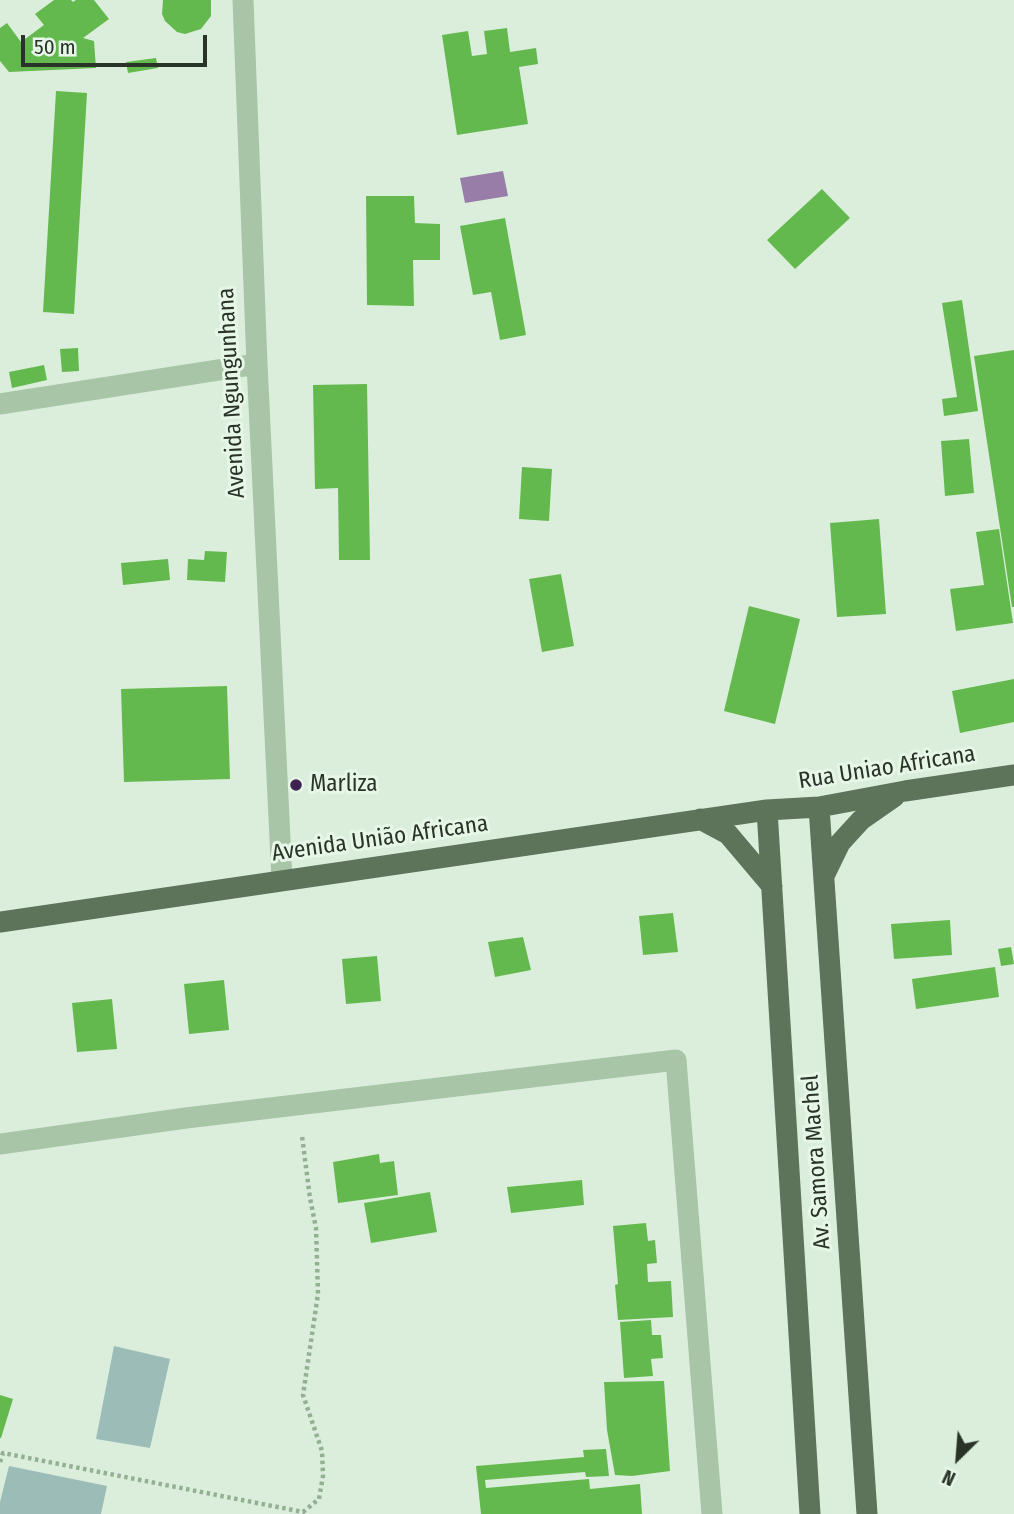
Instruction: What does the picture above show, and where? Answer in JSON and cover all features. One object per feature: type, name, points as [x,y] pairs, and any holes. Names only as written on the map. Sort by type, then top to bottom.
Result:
[{"type":"main road","name":"Rua Uniao Africana","points":[[767,810],[819,807],[1014,775]]},
{"type":"main road","points":[[824,877],[839,843],[860,820],[905,791]]},
{"type":"main road","name":"Av. Samora Machel","points":[[819,807],[867,1514]]},
{"type":"main road","name":"Avenida União Africana","points":[[0,922],[767,810]]},
{"type":"main road","name":"Av. Samora Machel","points":[[767,810],[810,1514]]},
{"type":"main road","points":[[700,819],[728,834],[772,886]]},
{"type":"street","name":"Avenida Ngungunhana","points":[[243,0],[257,364],[282,880]]},
{"type":"street","points":[[0,404],[257,364]]},
{"type":"street","points":[[0,1144],[186,1118],[676,1060],[712,1514]]},
{"type":"path","points":[[0,1462],[2,1453],[303,1512],[319,1499],[323,1476],[322,1451],[303,1395],[318,1294],[316,1228],[302,1136]]},
{"type":"shaded area","points":[[503,171],[508,196],[465,203],[460,178]]},
{"type":"shaded area","points":[[114,1346],[170,1359],[150,1448],[96,1439]]},
{"type":"shaded area","points":[[9,1466],[107,1486],[101,1514],[0,1514],[0,1502]]},
{"type":"building","points":[[54,0],[94,0],[109,19],[83,38],[94,41],[96,68],[9,72],[0,61],[0,28],[7,23],[21,42],[44,25],[35,14]]},
{"type":"building","points":[[163,0],[211,0],[211,16],[201,29],[185,34],[177,32],[165,21],[162,14]]},
{"type":"building","points":[[507,28],[510,52],[536,48],[538,64],[519,67],[528,124],[457,135],[442,35],[468,31],[472,56],[487,54],[484,31]]},
{"type":"building","points":[[156,58],[158,68],[128,73],[126,62]]},
{"type":"building","points":[[56,91],[87,93],[74,314],[43,312]]},
{"type":"building","points":[[822,189],[850,218],[795,269],[767,240]]},
{"type":"building","points":[[366,196],[414,196],[415,223],[440,224],[440,260],[413,260],[414,306],[367,305]]},
{"type":"building","points":[[505,218],[526,335],[500,340],[491,292],[473,295],[460,226]]},
{"type":"building","points":[[962,300],[978,411],[944,416],[942,399],[957,397],[942,303]]},
{"type":"building","points":[[78,348],[79,371],[62,372],[60,349]]},
{"type":"building","points":[[1014,350],[1014,607],[1012,607],[974,356]]},
{"type":"building","points":[[44,365],[47,380],[12,388],[9,372]]},
{"type":"building","points":[[367,384],[370,560],[339,560],[338,488],[315,489],[313,385]]},
{"type":"building","points":[[969,439],[974,493],[945,496],[941,441]]},
{"type":"building","points":[[522,467],[552,469],[549,521],[519,519]]},
{"type":"building","points":[[879,519],[886,614],[837,617],[830,523]]},
{"type":"building","points":[[999,529],[1013,623],[956,631],[950,589],[984,585],[976,532]]},
{"type":"building","points":[[205,551],[227,552],[225,582],[187,580],[188,559],[204,560]]},
{"type":"building","points":[[168,559],[170,580],[123,585],[121,563]]},
{"type":"building","points":[[561,574],[574,646],[542,652],[529,579]]},
{"type":"building","points":[[749,606],[800,619],[775,724],[724,711]]},
{"type":"building","points":[[1014,679],[1014,722],[960,733],[952,691]]},
{"type":"building","points":[[227,686],[230,779],[124,782],[121,689]]},
{"type":"building","points":[[673,913],[678,952],[643,955],[639,916]]},
{"type":"building","points":[[950,920],[952,955],[894,959],[891,924]]},
{"type":"building","points":[[523,937],[531,970],[495,977],[488,942]]},
{"type":"building","points":[[1011,947],[1014,964],[1001,966],[998,949]]},
{"type":"building","points":[[377,956],[381,1001],[346,1004],[342,959]]},
{"type":"building","points":[[995,967],[999,997],[916,1009],[912,979]]},
{"type":"building","points":[[224,980],[229,1030],[189,1034],[184,984]]},
{"type":"building","points":[[112,999],[117,1049],[77,1052],[72,1003]]},
{"type":"building","points":[[379,1154],[380,1163],[394,1161],[398,1195],[338,1203],[333,1162]]},
{"type":"building","points":[[582,1180],[584,1205],[511,1213],[507,1187]]},
{"type":"building","points":[[430,1192],[437,1232],[371,1243],[364,1203]]},
{"type":"building","points":[[646,1223],[648,1241],[655,1240],[657,1263],[647,1264],[648,1282],[671,1281],[673,1317],[618,1320],[613,1226]]},
{"type":"building","points":[[651,1320],[652,1335],[661,1335],[663,1358],[651,1359],[653,1376],[624,1378],[620,1322]]},
{"type":"building","points":[[664,1381],[670,1471],[632,1476],[615,1475],[607,1430],[604,1382]]},
{"type":"building","points":[[0,1395],[13,1399],[1,1438],[0,1438]]},
{"type":"building","points":[[606,1449],[609,1476],[586,1477],[585,1472],[485,1480],[486,1488],[589,1479],[590,1489],[640,1484],[642,1514],[481,1514],[476,1466],[584,1457],[583,1450]]},
{"type":"place","name":"Marliza","points":[[296,785]]}]
